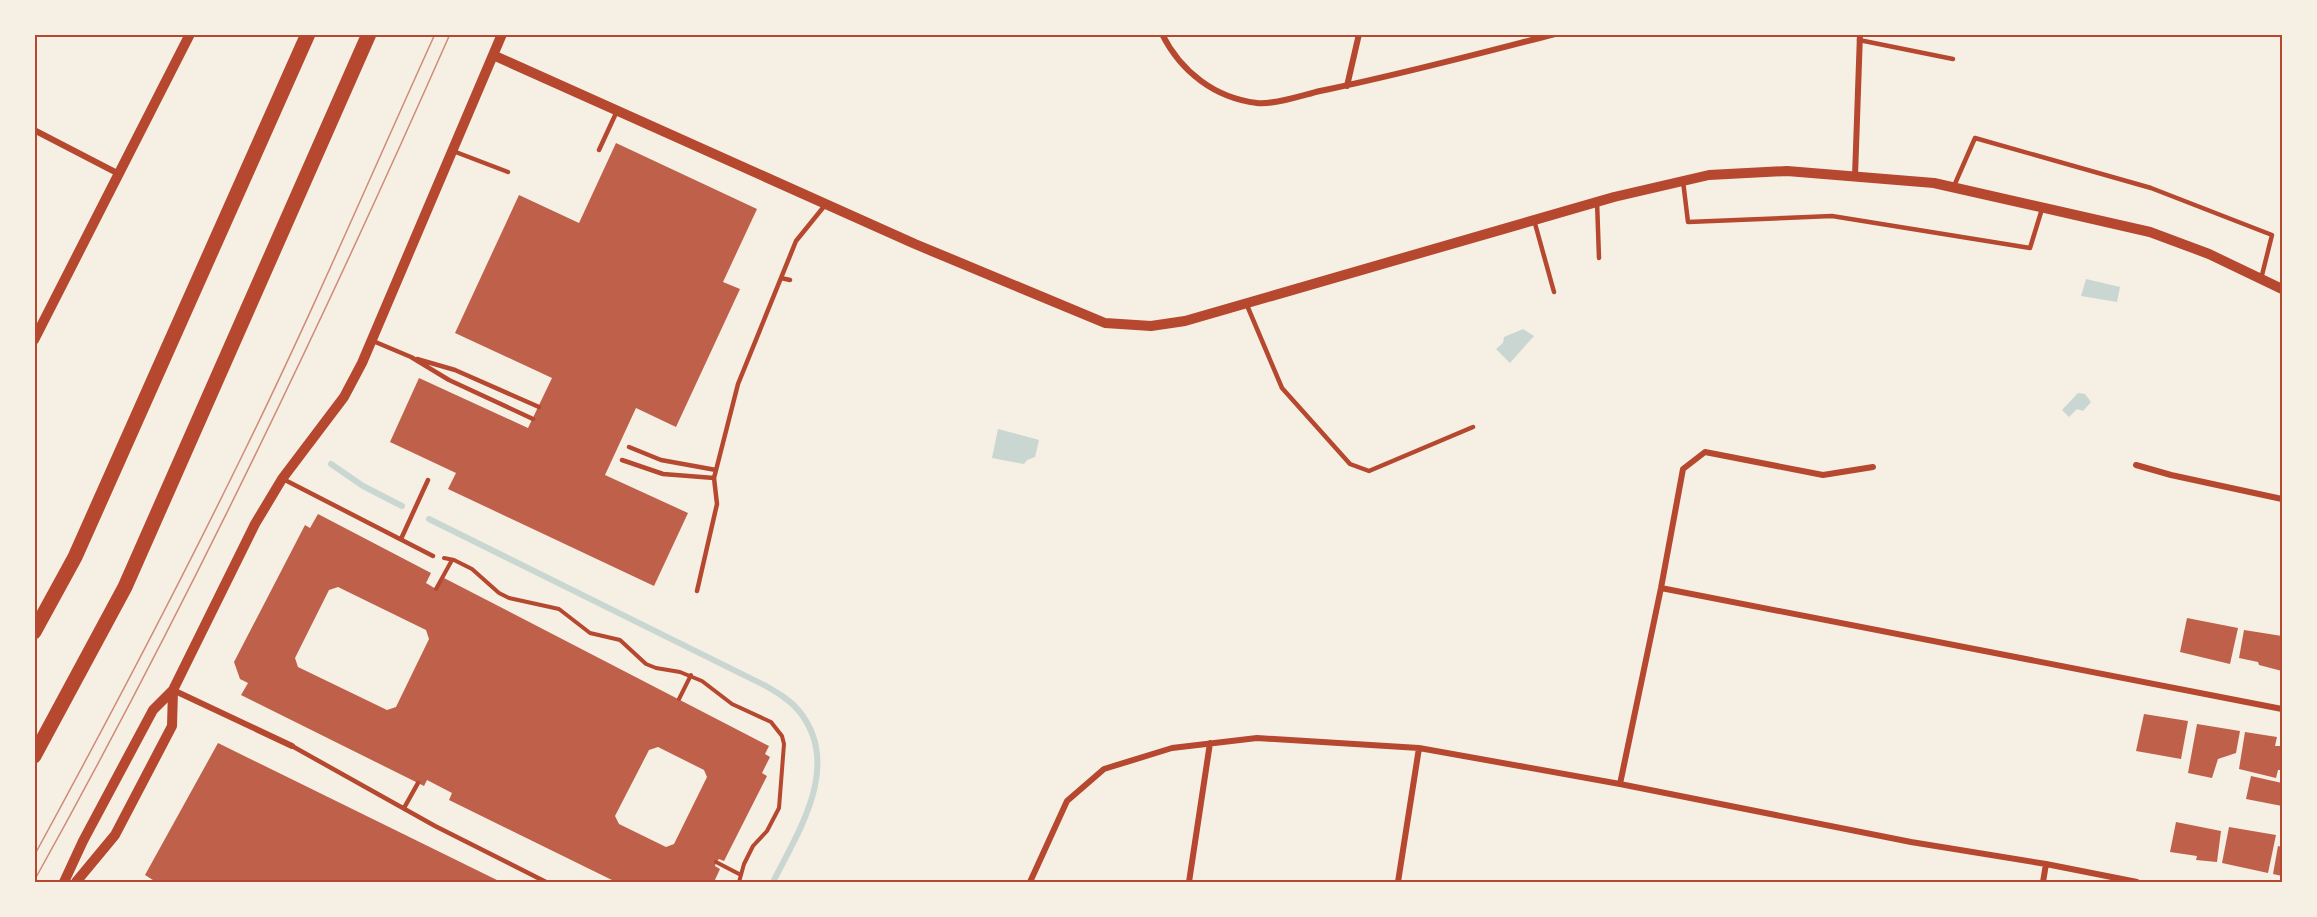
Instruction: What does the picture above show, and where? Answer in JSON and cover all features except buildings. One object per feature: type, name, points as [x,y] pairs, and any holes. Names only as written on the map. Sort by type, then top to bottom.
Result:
[{"type":"highway","points":[[34,632],[75,557],[308,34]]},
{"type":"highway","points":[[34,756],[124,587],[369,34]]},
{"type":"street","points":[[34,340],[190,34]]},
{"type":"street","points":[[64,882],[83,841],[153,710],[173,690],[255,524],[282,479],[344,397],[373,341],[502,34]]},
{"type":"street","points":[[1162,34],[1174,55],[1191,73],[1211,88],[1244,100],[1261,103],[1347,86],[1555,34]]},
{"type":"street","points":[[1347,86],[1359,34]]},
{"type":"street","points":[[1855,176],[1860,37]]},
{"type":"street","points":[[493,55],[915,244],[1105,322],[1151,326],[1185,321],[1597,201],[1709,176],[1787,171],[1934,183],[2150,232],[2209,254],[2283,289]]},
{"type":"street","points":[[34,130],[118,174]]},
{"type":"street","points":[[1620,784],[1683,469],[1705,452],[1823,475],[1873,467]]},
{"type":"street","points":[[2136,465],[2171,475],[2283,499]]},
{"type":"street","points":[[1661,588],[2283,709]]},
{"type":"street","points":[[173,690],[292,746]]},
{"type":"street","points":[[76,882],[115,835],[172,726],[173,690]]},
{"type":"street","points":[[1030,882],[1067,801],[1104,769],[1172,748],[1257,738],[1419,748],[1620,784],[1911,842],[2046,864],[2137,882]]},
{"type":"street","points":[[1189,882],[1210,743]]},
{"type":"street","points":[[1398,882],[1419,748]]},
{"type":"street","points":[[2043,882],[2046,864]]},
{"type":"lane","points":[[1860,37],[1953,59]]},
{"type":"lane","points":[[599,150],[618,111]]},
{"type":"lane","points":[[1954,188],[1976,138],[2151,188],[2272,235],[2261,279]]},
{"type":"lane","points":[[453,151],[508,172]]},
{"type":"lane","points":[[1683,181],[1688,222],[1832,216],[2030,248],[2042,207]]},
{"type":"lane","points":[[1597,201],[1599,258]]},
{"type":"lane","points":[[697,591],[717,504],[714,478],[738,384],[796,241],[826,204]]},
{"type":"lane","points":[[1534,220],[1554,292]]},
{"type":"lane","points":[[781,278],[790,280]]},
{"type":"lane","points":[[1246,303],[1282,388],[1350,464],[1369,471],[1473,427]]},
{"type":"lane","points":[[373,341],[411,357],[455,370],[539,407]]},
{"type":"lane","points":[[411,357],[449,380],[533,419]]},
{"type":"lane","points":[[628,447],[661,460],[716,470]]},
{"type":"lane","points":[[622,460],[663,474],[714,478]]},
{"type":"lane","points":[[282,479],[433,556]]},
{"type":"lane","points":[[401,539],[428,480]]},
{"type":"lane","points":[[292,746],[546,882]]},
{"type":"lane","points":[[404,808],[418,783]]},
{"type":"path","points":[[433,556],[452,560],[472,569],[499,593],[509,598],[559,609],[590,633],[620,640],[646,664],[691,675],[712,687],[732,704],[771,722],[782,736],[784,762],[779,808],[767,831],[753,846],[739,882]]},
{"type":"path","points":[[436,589],[452,560]]},
{"type":"path","points":[[679,699],[691,675]]},
{"type":"path","points":[[716,862],[741,875]]},
{"type":"shaded area","points":[[2086,279],[2120,287],[2117,302],[2081,296]]},
{"type":"shaded area","points":[[1523,329],[1534,336],[1510,363],[1496,349],[1503,343],[1504,337]]},
{"type":"shaded area","points":[[2078,393],[2085,394],[2091,402],[2083,411],[2077,409],[2069,417],[2062,410]]},
{"type":"shaded area","points":[[998,429],[1039,440],[1035,457],[1024,464],[992,458]]},
{"type":"waterway","points":[[331,464],[363,486],[402,506]]},
{"type":"waterway","points":[[429,519],[766,686],[784,697],[799,711],[812,732],[817,753],[817,776],[804,820],[773,882]]},
{"type":"tram line","points":[[34,856],[88,757],[242,456],[316,299],[435,34]]},
{"type":"tram line","points":[[34,881],[146,673],[252,462],[353,249],[450,34]]}]
